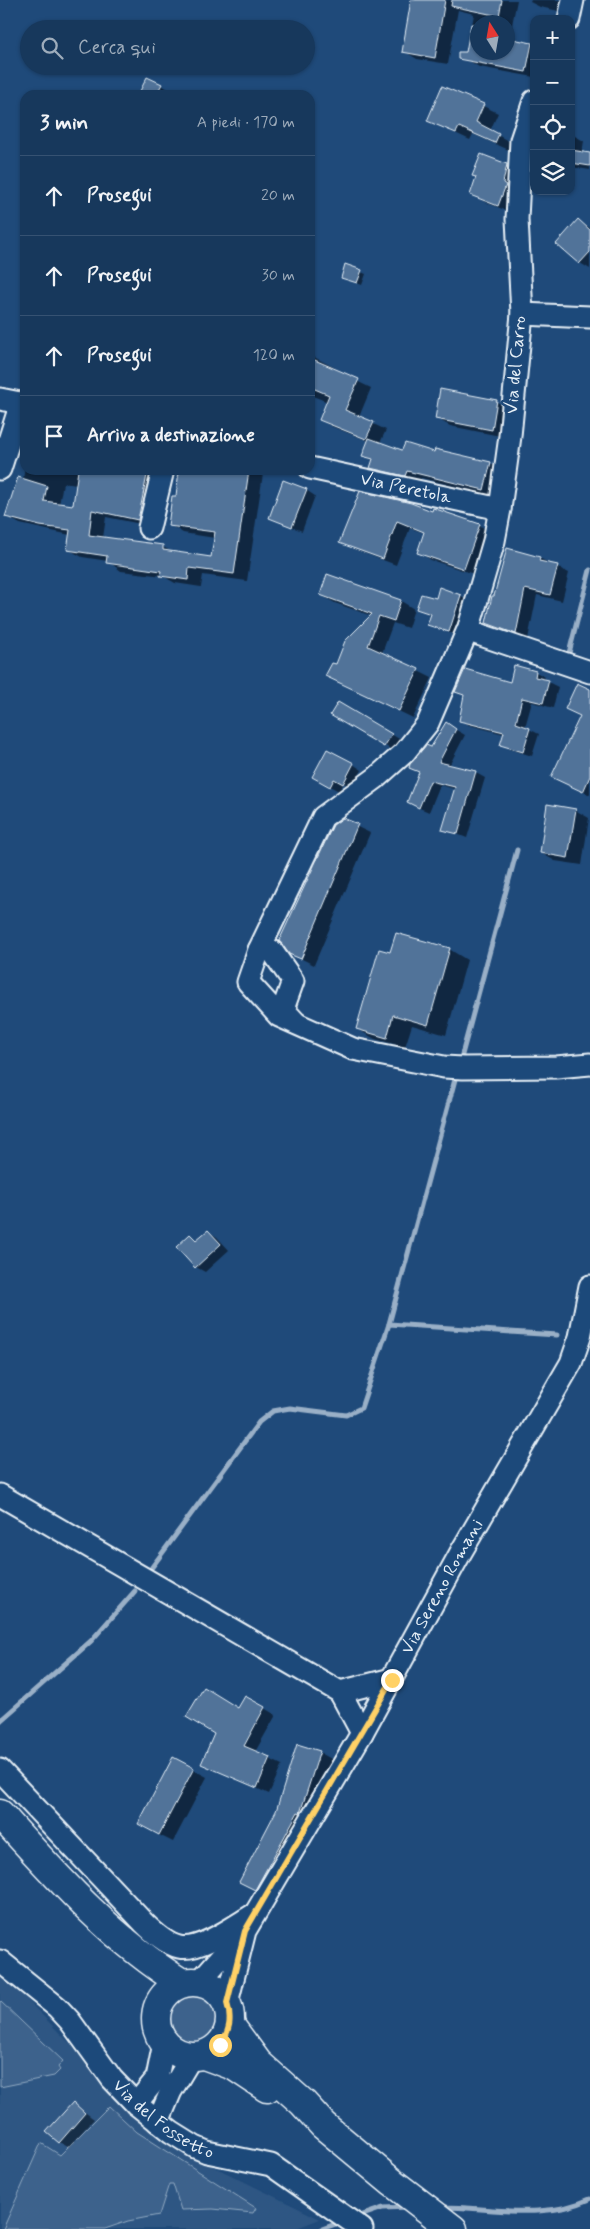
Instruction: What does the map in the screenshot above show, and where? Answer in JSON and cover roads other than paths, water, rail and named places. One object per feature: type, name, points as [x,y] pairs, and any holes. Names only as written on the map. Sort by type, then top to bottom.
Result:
[{"type":"main road","points":[[0,1814],[55,1875],[109,1929],[164,1972],[190,1983],[210,1986],[220,1993],[229,2014],[258,2063],[303,2103],[323,2124],[393,2183],[449,2225]]},
{"type":"main road","points":[[109,1929],[143,1977],[157,2009],[157,2028],[164,2043],[176,2052],[198,2055],[234,2066],[298,2110],[323,2124]]},
{"type":"main road","points":[[157,2009],[167,1993],[190,1983]]},
{"type":"main road","points":[[198,2055],[220,2045],[227,2036],[229,2014]]},
{"type":"street","points":[[570,15],[573,0]]},
{"type":"street","name":"Via del Carro","points":[[297,1024],[279,1016],[248,982],[259,950],[322,817],[376,778],[410,745],[428,722],[469,627],[494,540],[510,436],[522,314],[517,219],[521,140],[533,105]]},
{"type":"street","points":[[522,314],[590,317]]},
{"type":"street","points":[[0,399],[20,403]]},
{"type":"street","points":[[0,469],[20,412]]},
{"type":"street","name":"Via Peretola","points":[[315,469],[500,510]]},
{"type":"street","points":[[150,528],[162,475]]},
{"type":"street","points":[[469,627],[475,633],[590,672]]},
{"type":"street","points":[[259,950],[272,951],[293,981],[283,1009],[297,1024],[353,1049],[453,1067],[590,1064]]},
{"type":"street","name":"Via Sereno Romani","points":[[249,1923],[362,1733],[461,1552],[572,1363],[580,1337],[590,1286]]},
{"type":"street","points":[[0,1495],[340,1692],[362,1733]]},
{"type":"street","points":[[340,1692],[392,1680]]},
{"type":"street","points":[[0,1770],[138,1918],[168,1942],[179,1947],[198,1946],[249,1923]]},
{"type":"street","points":[[190,1983],[249,1923]]},
{"type":"street","points":[[229,2014],[249,1923]]},
{"type":"street","name":"Via del Fossetto","points":[[0,1961],[64,2014],[112,2079],[136,2104],[158,2122],[194,2147],[207,2152],[271,2166],[360,2228]]},
{"type":"street","points":[[136,2104],[157,2078],[164,2043]]},
{"type":"street","points":[[158,2122],[171,2091],[198,2055]]},
{"type":"waterway","points":[[568,657],[590,570]]},
{"type":"waterway","points":[[460,1062],[517,850]]},
{"type":"waterway","points":[[389,1324],[457,1072]]},
{"type":"waterway","points":[[152,1567],[259,1422],[273,1411],[290,1408],[346,1415],[361,1408],[389,1324],[557,1335]]},
{"type":"waterway","points":[[0,1721],[91,1641],[135,1591]]},
{"type":"waterway","points":[[442,2207],[536,2211],[554,2210],[590,2199]]},
{"type":"waterway","points":[[357,2217],[383,2208],[409,2207]]},
{"type":"waterway","points":[[322,2229],[341,2222]]}]
